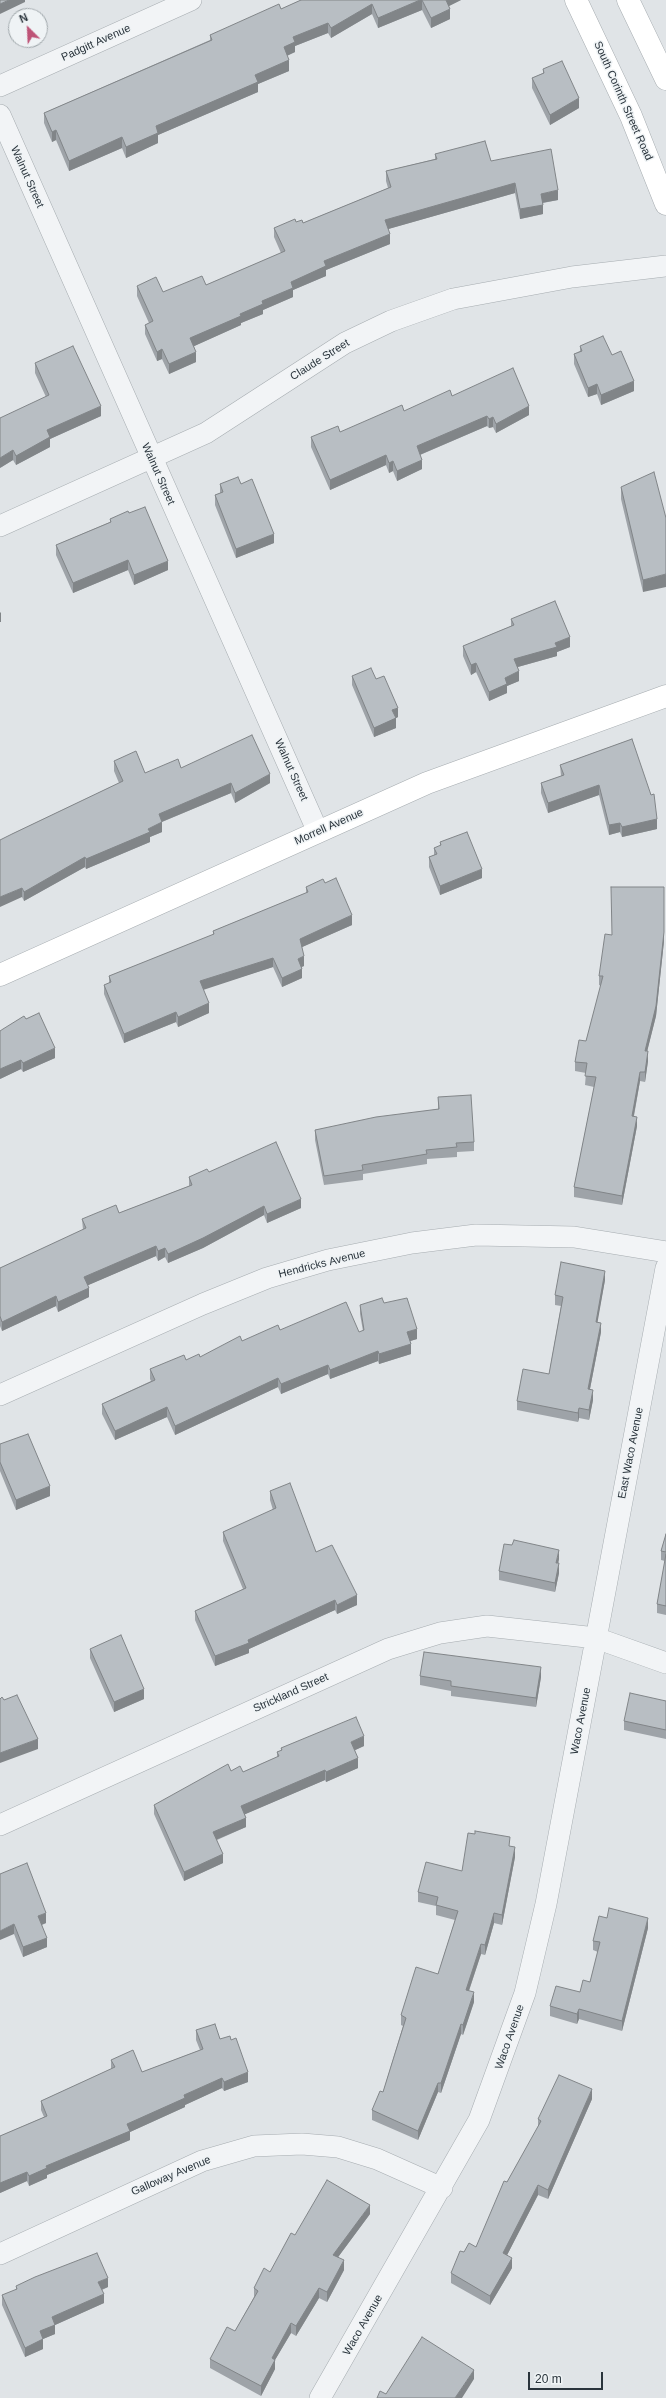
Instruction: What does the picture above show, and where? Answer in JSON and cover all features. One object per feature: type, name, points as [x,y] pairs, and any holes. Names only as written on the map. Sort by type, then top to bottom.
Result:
[{"type":"street","name":"Padgitt Avenue","points":[[0,86],[191,0]]},
{"type":"street","name":"South Corinth Street Road","points":[[576,0],[657,154],[666,204]]},
{"type":"street","points":[[628,0],[666,79]]},
{"type":"street","name":"Walnut Street","points":[[0,115],[318,832]]},
{"type":"street","name":"Claude Street","points":[[0,526],[152,459],[206,433],[345,343],[391,321],[453,299],[572,277],[666,266]]},
{"type":"street","name":"Morrell Avenue","points":[[0,975],[427,783],[666,697]]},
{"type":"street","name":"Hendricks Avenue","points":[[0,1395],[203,1304],[267,1278],[328,1260],[412,1243],[476,1235],[574,1237],[666,1252]]},
{"type":"street","name":"East Waco Avenue","points":[[596,1638],[666,1268]]},
{"type":"street","name":"Strickland Street","points":[[0,1825],[394,1647],[440,1634],[487,1626],[596,1638],[666,1663]]},
{"type":"street","name":"Waco Avenue","points":[[320,2398],[442,2188],[479,2120],[525,1993],[546,1904],[596,1638]]},
{"type":"street","name":"Galloway Avenue","points":[[0,2254],[202,2161],[254,2146],[302,2144],[338,2148],[377,2159],[442,2188]]},
{"type":"building","points":[[0,0],[9,0],[0,4]]},
{"type":"building","points":[[301,0],[420,0],[378,18],[372,4],[331,28],[328,23],[293,37],[295,42],[284,47],[289,60],[255,75],[258,82],[156,126],[158,133],[126,147],[122,137],[69,161],[56,130],[52,132],[44,113],[212,40],[210,35],[279,4],[281,9]]},
{"type":"building","points":[[422,0],[446,0],[450,9],[431,18]]},
{"type":"building","points":[[562,61],[579,98],[550,115],[532,78],[544,73],[543,69]]},
{"type":"building","points":[[485,141],[491,161],[551,149],[558,190],[541,194],[543,205],[520,209],[515,183],[385,220],[390,234],[324,261],[326,266],[291,282],[293,288],[262,301],[263,304],[240,314],[241,316],[190,338],[196,352],[169,364],[162,349],[157,352],[145,325],[153,321],[137,286],[156,277],[163,292],[202,276],[206,285],[285,251],[274,228],[295,219],[296,222],[302,220],[303,223],[391,187],[386,171],[437,159],[435,154]]},
{"type":"building","points":[[603,336],[612,355],[621,351],[634,381],[601,395],[597,384],[588,388],[574,354],[582,351],[580,346]]},
{"type":"building","points":[[73,346],[101,406],[47,430],[50,437],[16,456],[13,450],[0,458],[0,418],[49,395],[35,363]]},
{"type":"building","points":[[513,368],[529,406],[496,424],[493,417],[489,419],[487,416],[417,446],[422,460],[397,471],[393,461],[389,463],[386,455],[330,480],[311,437],[338,426],[340,432],[402,405],[404,411],[450,390],[452,396]]},
{"type":"building","points":[[654,472],[666,518],[666,574],[643,580],[621,487]]},
{"type":"building","points":[[238,477],[241,484],[252,479],[274,534],[236,549],[215,495],[223,492],[220,484]]},
{"type":"building","points":[[145,507],[168,561],[134,575],[128,560],[73,583],[56,545],[111,522],[110,519],[128,511],[129,513]]},
{"type":"building","points":[[555,601],[570,637],[555,643],[557,647],[514,659],[519,671],[505,678],[507,684],[489,692],[476,663],[471,665],[463,646],[514,625],[511,619]]},
{"type":"building","points":[[371,668],[376,679],[384,676],[398,708],[392,710],[396,718],[374,728],[352,676]]},
{"type":"building","points":[[252,735],[270,774],[235,793],[231,783],[159,814],[162,822],[148,829],[150,832],[86,859],[85,857],[24,892],[22,888],[0,897],[0,840],[123,781],[114,761],[136,751],[145,773],[178,759],[181,768]]},
{"type":"building","points":[[632,739],[651,795],[654,794],[657,819],[622,827],[620,823],[609,825],[599,785],[548,803],[541,783],[564,775],[560,765]]},
{"type":"building","points":[[467,832],[482,869],[440,886],[429,857],[437,854],[434,848],[441,845],[440,842]]},
{"type":"building","points":[[336,878],[352,915],[300,939],[304,956],[298,959],[302,969],[282,978],[273,958],[200,981],[209,1003],[178,1017],[176,1012],[124,1034],[104,985],[111,982],[109,976],[214,934],[213,931],[308,892],[306,887],[323,879],[325,883]]},
{"type":"building","points":[[611,887],[664,887],[664,932],[656,1006],[645,1051],[648,1051],[645,1072],[640,1072],[632,1116],[637,1117],[622,1196],[574,1187],[596,1077],[585,1076],[587,1063],[575,1062],[579,1040],[586,1041],[603,976],[599,976],[605,934],[612,935]]},
{"type":"building","points":[[39,1013],[55,1048],[23,1063],[21,1060],[0,1069],[0,1031],[24,1016],[26,1019]]},
{"type":"building","points":[[471,1095],[474,1142],[456,1143],[457,1147],[426,1150],[427,1154],[362,1165],[363,1170],[324,1176],[315,1130],[376,1117],[439,1109],[438,1097]]},
{"type":"building","points":[[276,1142],[301,1199],[267,1214],[264,1206],[203,1238],[168,1254],[165,1248],[158,1251],[156,1246],[84,1277],[89,1288],[58,1302],[56,1296],[2,1322],[0,1316],[0,1268],[86,1228],[82,1219],[116,1205],[119,1213],[192,1185],[189,1177],[207,1169],[209,1172]]},
{"type":"building","points":[[561,1262],[605,1271],[596,1322],[601,1323],[588,1389],[593,1390],[589,1410],[579,1408],[578,1413],[517,1401],[523,1369],[549,1374],[563,1297],[555,1295]]},
{"type":"building","points":[[382,1298],[384,1303],[407,1298],[417,1329],[407,1332],[411,1344],[379,1354],[378,1351],[330,1370],[328,1365],[281,1384],[278,1378],[175,1426],[167,1407],[115,1431],[102,1404],[155,1380],[150,1369],[184,1355],[186,1360],[199,1354],[200,1357],[240,1336],[242,1341],[278,1325],[280,1330],[346,1302],[359,1332],[364,1330],[360,1305]]},
{"type":"building","points":[[28,1434],[50,1486],[16,1500],[0,1462],[0,1444]]},
{"type":"building","points":[[290,1483],[316,1552],[332,1545],[357,1595],[337,1605],[335,1600],[248,1640],[249,1643],[215,1656],[195,1611],[246,1588],[223,1532],[276,1508],[270,1491]]},
{"type":"building","points":[[666,1534],[666,1552],[661,1551]]},
{"type":"building","points":[[514,1540],[559,1550],[556,1563],[559,1563],[555,1583],[499,1571],[504,1544],[512,1545]]},
{"type":"building","points":[[666,1554],[666,1606],[657,1604]]},
{"type":"building","points":[[121,1635],[144,1689],[114,1702],[90,1649]]},
{"type":"building","points":[[424,1652],[541,1667],[536,1698],[451,1686],[451,1681],[420,1676]]},
{"type":"building","points":[[630,1693],[666,1701],[666,1730],[624,1721]]},
{"type":"building","points":[[17,1695],[38,1739],[0,1753],[0,1699],[2,1697],[4,1700]]},
{"type":"building","points":[[356,1717],[364,1736],[351,1742],[358,1758],[326,1772],[325,1770],[241,1806],[246,1818],[213,1832],[223,1854],[184,1872],[154,1805],[228,1764],[231,1771],[240,1766],[243,1772],[279,1756],[277,1752],[282,1750],[281,1748]]},
{"type":"building","points":[[475,1831],[510,1837],[509,1846],[515,1847],[502,1915],[494,1913],[485,1945],[481,1944],[466,1990],[474,1992],[463,2025],[461,2024],[441,2083],[438,2083],[418,2131],[372,2110],[380,2091],[383,2092],[406,2018],[401,2015],[416,1967],[438,1974],[458,1911],[436,1905],[438,1897],[418,1892],[426,1862],[462,1871],[468,1833],[475,1834]]},
{"type":"building","points":[[27,1863],[46,1913],[38,1916],[47,1938],[23,1947],[14,1924],[0,1931],[0,1874]]},
{"type":"building","points":[[609,1908],[648,1918],[622,2021],[579,2009],[577,2014],[550,2006],[556,1986],[580,1992],[583,1980],[590,1982],[600,1942],[593,1941],[599,1916],[607,1918]]},
{"type":"building","points":[[215,2024],[220,2039],[230,2036],[231,2040],[236,2038],[248,2072],[224,2082],[222,2078],[184,2095],[185,2098],[127,2124],[130,2131],[46,2166],[47,2168],[29,2176],[27,2172],[0,2183],[0,2136],[47,2116],[41,2101],[115,2067],[111,2060],[133,2050],[142,2072],[203,2049],[196,2030]]},
{"type":"building","points":[[559,2075],[592,2089],[548,2190],[538,2185],[503,2253],[512,2258],[490,2296],[451,2273],[460,2251],[464,2252],[469,2243],[476,2247],[504,2181],[507,2182],[541,2121],[538,2119]]},
{"type":"building","points":[[327,2180],[370,2205],[333,2255],[344,2260],[327,2292],[319,2288],[296,2326],[291,2323],[272,2358],[275,2360],[261,2386],[210,2359],[227,2327],[235,2331],[258,2291],[254,2288],[264,2268],[270,2272],[291,2233],[295,2235]]},
{"type":"building","points":[[97,2253],[108,2278],[98,2282],[104,2294],[52,2317],[55,2325],[40,2331],[43,2339],[25,2348],[2,2295],[17,2289],[16,2286],[35,2277]]},
{"type":"building","points":[[422,2337],[474,2370],[455,2398],[377,2398],[380,2391],[386,2394]]}]
